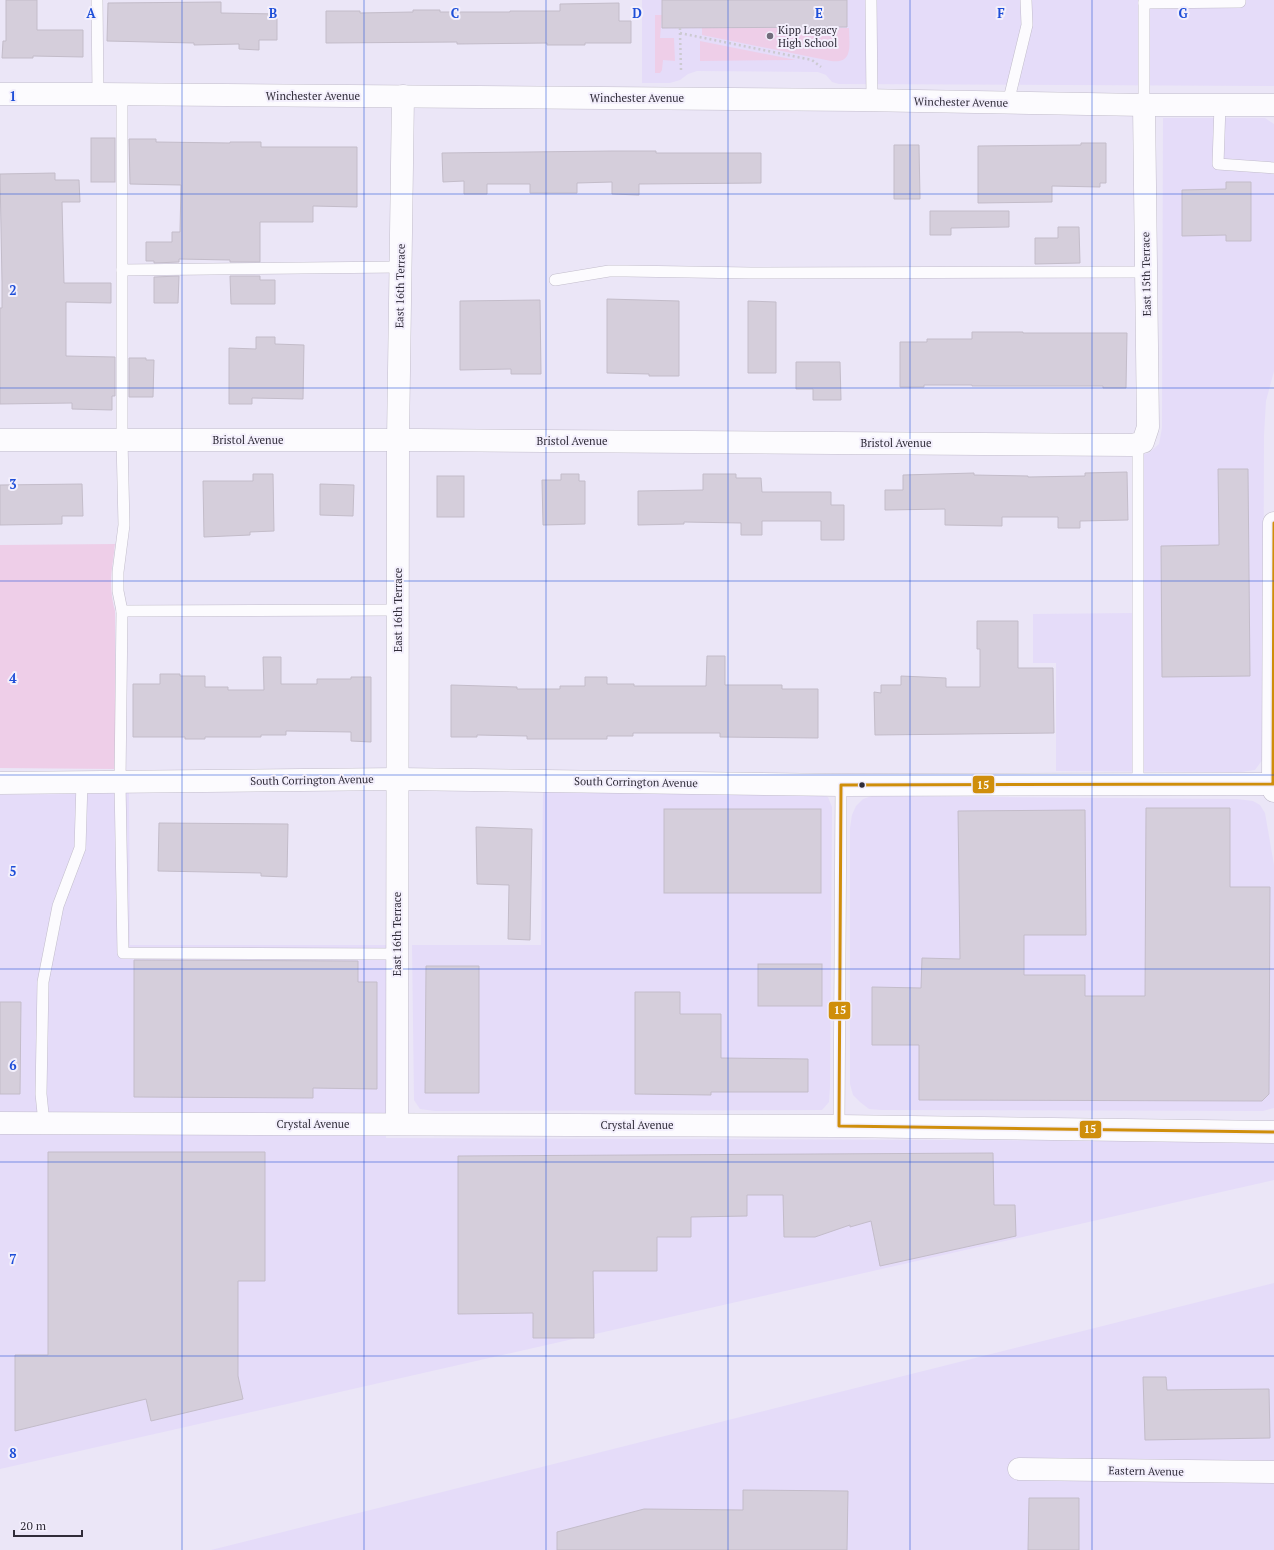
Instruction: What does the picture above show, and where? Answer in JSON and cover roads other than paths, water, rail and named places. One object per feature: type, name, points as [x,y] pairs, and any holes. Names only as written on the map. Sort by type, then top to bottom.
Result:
[{"type":"street","name":"Winchester Avenue","points":[[0,94],[872,100],[1144,105],[1274,105]]},
{"type":"street","name":"East 16th Terrace","points":[[397,1124],[398,440],[403,96]]},
{"type":"street","name":"East 15th Terrace","points":[[1141,442],[1148,426],[1144,105]]},
{"type":"street","name":"Bristol Avenue","points":[[0,440],[398,440],[1124,444],[1141,442]]},
{"type":"street","points":[[1273,787],[1274,523]]},
{"type":"street","name":"South Corrington Avenue","points":[[0,783],[398,779],[841,785],[1138,784],[1273,787]]},
{"type":"street","name":"Crystal Avenue","points":[[0,1123],[839,1126],[1274,1132]]},
{"type":"street","name":"Eastern Avenue","points":[[1019,1469],[1274,1472]]},
{"type":"lane","points":[[97,0],[98,94]]},
{"type":"lane","points":[[871,0],[872,100]]},
{"type":"lane","points":[[1008,103],[1026,25],[1026,0]]},
{"type":"lane","points":[[1144,105],[1144,2],[1240,2],[1240,0]]},
{"type":"lane","points":[[122,94],[122,440],[124,525],[118,572],[118,591],[122,611],[120,782],[123,953],[397,954]]},
{"type":"lane","points":[[1220,105],[1218,164],[1274,168]]},
{"type":"lane","points":[[122,270],[400,267]]},
{"type":"lane","points":[[555,280],[609,271],[751,273],[1145,272]]},
{"type":"lane","points":[[1138,784],[1141,442]]},
{"type":"lane","points":[[122,611],[398,610]]},
{"type":"lane","points":[[44,1124],[41,1094],[43,982],[58,906],[80,848],[82,782]]},
{"type":"lane","points":[[839,1126],[841,785]]},
{"type":"place","name":"Kipp Legacy High School","points":[[770,36]]}]
